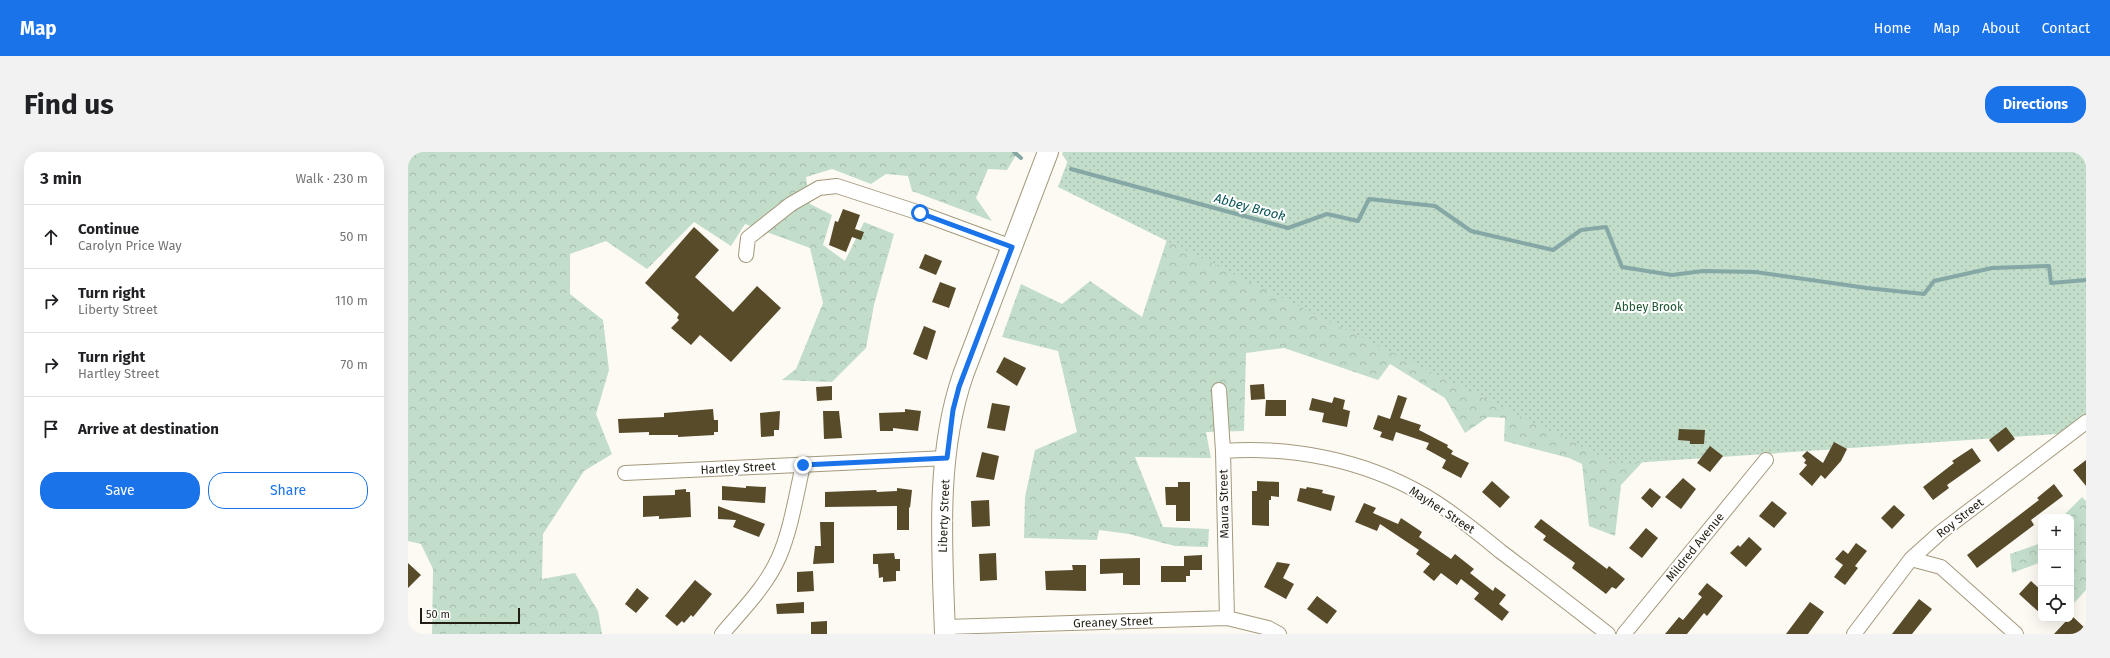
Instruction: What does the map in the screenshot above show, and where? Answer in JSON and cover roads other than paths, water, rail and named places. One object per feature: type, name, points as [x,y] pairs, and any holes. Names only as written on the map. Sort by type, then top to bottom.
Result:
[{"type":"main road","name":"Liberty Street","points":[[945,631],[942,510],[953,410],[959,387],[1048,152]]},
{"type":"street","points":[[746,255],[748,238],[791,204],[819,188],[837,186],[920,213],[1012,247]]},
{"type":"street","name":"Maura Street","points":[[1219,390],[1223,451],[1227,618]]},
{"type":"street","name":"Roy Street","points":[[1854,634],[1911,559],[1941,532],[2086,422]]},
{"type":"street","name":"Mayher Street","points":[[1223,451],[1279,450],[1309,454],[1337,460],[1396,481],[1424,495],[1456,517],[1608,634]]},
{"type":"street","name":"Hartley Street","points":[[625,473],[947,458]]},
{"type":"street","name":"Mildred Avenue","points":[[1624,634],[1766,460]]},
{"type":"street","points":[[722,634],[762,586],[778,558],[791,518],[803,465]]},
{"type":"street","points":[[1911,559],[1941,567],[2016,634]]},
{"type":"street","name":"Greaney Street","points":[[945,631],[1227,618],[1268,628],[1279,634]]},
{"type":"waterway","name":"Abbey Brook","points":[[1014,152],[1021,158]]},
{"type":"waterway","name":"Abbey Brook","points":[[1071,169],[1288,228],[1327,214],[1358,221],[1369,199],[1435,206],[1471,231],[1553,250],[1581,230],[1606,227],[1622,267],[1672,275],[1703,271],[1755,272],[1867,288],[1924,294],[1934,281],[1992,268],[2049,266],[2051,283],[2086,280]]}]
